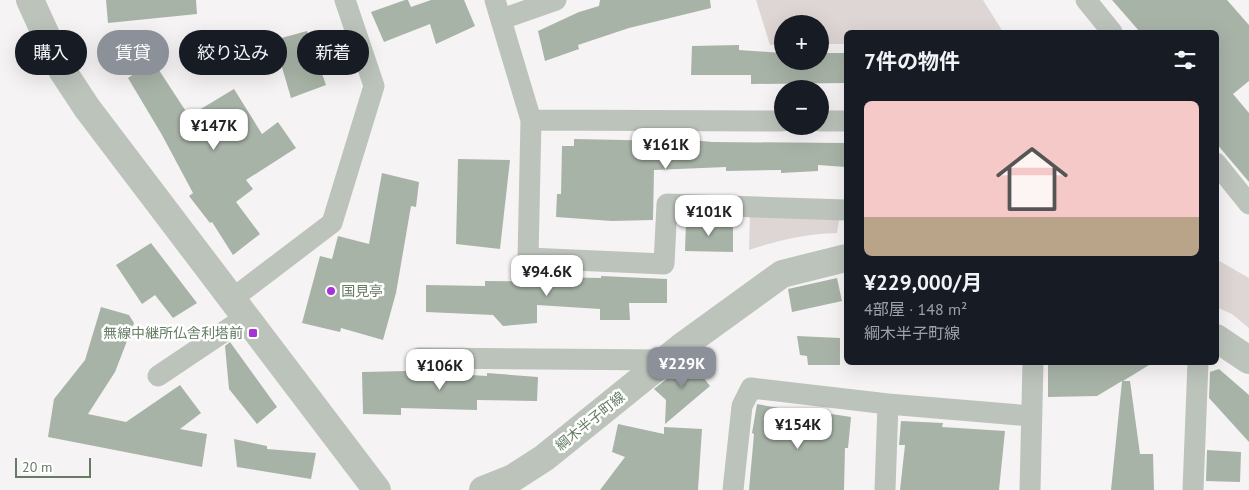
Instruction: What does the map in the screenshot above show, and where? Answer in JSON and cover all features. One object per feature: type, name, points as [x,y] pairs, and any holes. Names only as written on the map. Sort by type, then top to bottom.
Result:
[{"type":"street","points":[[30,0],[62,70],[87,108],[377,490]]},
{"type":"street","points":[[158,376],[239,308],[332,222],[374,86],[345,0]]},
{"type":"street","points":[[556,0],[498,9],[531,120],[528,258],[664,264],[667,204],[844,210]]},
{"type":"street","points":[[1086,0],[1110,30]]},
{"type":"street","points":[[531,120],[774,121]]},
{"type":"street","points":[[829,121],[844,121]]},
{"type":"street","points":[[1219,168],[1249,204]]},
{"type":"street","name":"綱木半子町線","points":[[483,490],[511,484],[665,360],[782,274],[844,258]]},
{"type":"street","points":[[1219,340],[1249,360]]},
{"type":"street","points":[[419,358],[665,360]]},
{"type":"street","points":[[1030,490],[1033,365]]},
{"type":"street","points":[[1193,490],[1198,365]]},
{"type":"street","points":[[733,490],[742,406],[751,388],[888,404],[1031,416]]},
{"type":"street","points":[[884,490],[888,404]]},
{"type":"shaded area","points":[[756,0],[983,0],[1002,30],[844,30],[844,44],[829,44],[829,15],[774,15],[774,45],[770,45]]},
{"type":"shaded area","points":[[750,213],[840,215],[837,233],[792,238],[749,250]]},
{"type":"shaded area","points":[[1219,261],[1249,278],[1249,328],[1232,314],[1219,308]]},
{"type":"building","points":[[106,0],[196,0],[197,14],[108,23]]},
{"type":"building","points":[[408,0],[411,7],[431,0],[464,0],[475,26],[436,44],[430,24],[384,42],[371,12]]},
{"type":"building","points":[[600,0],[710,0],[711,8],[629,28],[578,45],[579,49],[545,61],[538,31],[579,12],[599,6]]},
{"type":"building","points":[[1112,0],[1227,0],[1249,25],[1249,81],[1233,94],[1249,113],[1249,182],[1219,147],[1219,30],[1138,30]]},
{"type":"building","points":[[297,34],[297,75],[322,75],[326,85],[291,98],[284,75],[287,75],[287,36]]},
{"type":"building","points":[[739,45],[739,50],[774,52],[774,70],[829,70],[829,53],[844,53],[844,83],[829,83],[829,80],[774,80],[774,84],[751,84],[751,75],[691,75],[692,46]]},
{"type":"building","points":[[132,75],[162,75],[189,116],[234,89],[262,134],[278,122],[296,148],[246,180],[253,189],[236,202],[260,234],[233,255],[212,222],[210,223],[189,196],[193,193],[162,135],[128,78]]},
{"type":"building","points":[[673,138],[712,142],[844,143],[844,167],[818,165],[818,171],[781,173],[781,170],[726,171],[726,167],[654,170],[653,220],[612,221],[556,217],[557,194],[561,194],[562,146],[574,146],[574,139],[673,141]]},
{"type":"building","points":[[458,159],[510,160],[500,249],[456,244]]},
{"type":"building","points":[[382,173],[419,182],[416,207],[411,206],[396,293],[383,340],[341,328],[340,332],[302,323],[320,256],[332,259],[338,236],[369,244]]},
{"type":"building","points":[[686,222],[733,222],[733,252],[685,251]]},
{"type":"building","points":[[151,243],[197,303],[173,318],[155,295],[142,304],[116,265]]},
{"type":"building","points":[[601,276],[667,279],[667,303],[629,303],[630,320],[600,320],[600,309],[537,305],[537,323],[503,326],[493,315],[426,312],[426,285],[485,286],[485,281],[554,282],[554,277],[601,278]]},
{"type":"building","points":[[837,278],[842,301],[792,312],[788,289]]},
{"type":"building","points":[[101,307],[129,315],[134,323],[115,372],[88,414],[126,422],[180,385],[201,413],[180,429],[207,434],[202,467],[48,437],[54,399],[85,360]]},
{"type":"building","points":[[797,336],[840,338],[840,365],[808,365],[807,356],[800,355]]},
{"type":"building","points":[[230,342],[277,407],[257,424],[229,389],[225,346]]},
{"type":"building","points":[[690,360],[710,386],[665,424],[666,400],[654,389]]},
{"type":"building","points":[[1048,365],[1149,365],[1123,381],[1130,381],[1140,454],[1153,454],[1154,490],[1111,490],[1122,381],[1097,396],[1048,397]]},
{"type":"building","points":[[1219,369],[1249,395],[1249,442],[1209,398],[1210,372]]},
{"type":"building","points":[[407,371],[487,376],[487,373],[538,377],[537,401],[477,400],[477,410],[401,408],[401,415],[363,414],[362,372]]},
{"type":"building","points":[[757,404],[812,414],[812,411],[851,417],[848,448],[845,448],[844,490],[749,490],[754,434],[752,433]]},
{"type":"building","points":[[901,421],[943,423],[942,427],[1005,431],[999,490],[900,490],[905,445],[899,445]]},
{"type":"building","points":[[618,424],[664,434],[664,427],[702,429],[698,490],[600,490],[625,457],[612,452]]},
{"type":"building","points":[[234,439],[267,446],[267,449],[316,453],[311,479],[237,467]]},
{"type":"building","points":[[1207,450],[1241,452],[1240,482],[1206,481]]},
{"type":"place","name":"国見亭","points":[[331,291]]},
{"type":"place","name":"無線中継所仏舎利塔前","points":[[253,333]]}]
